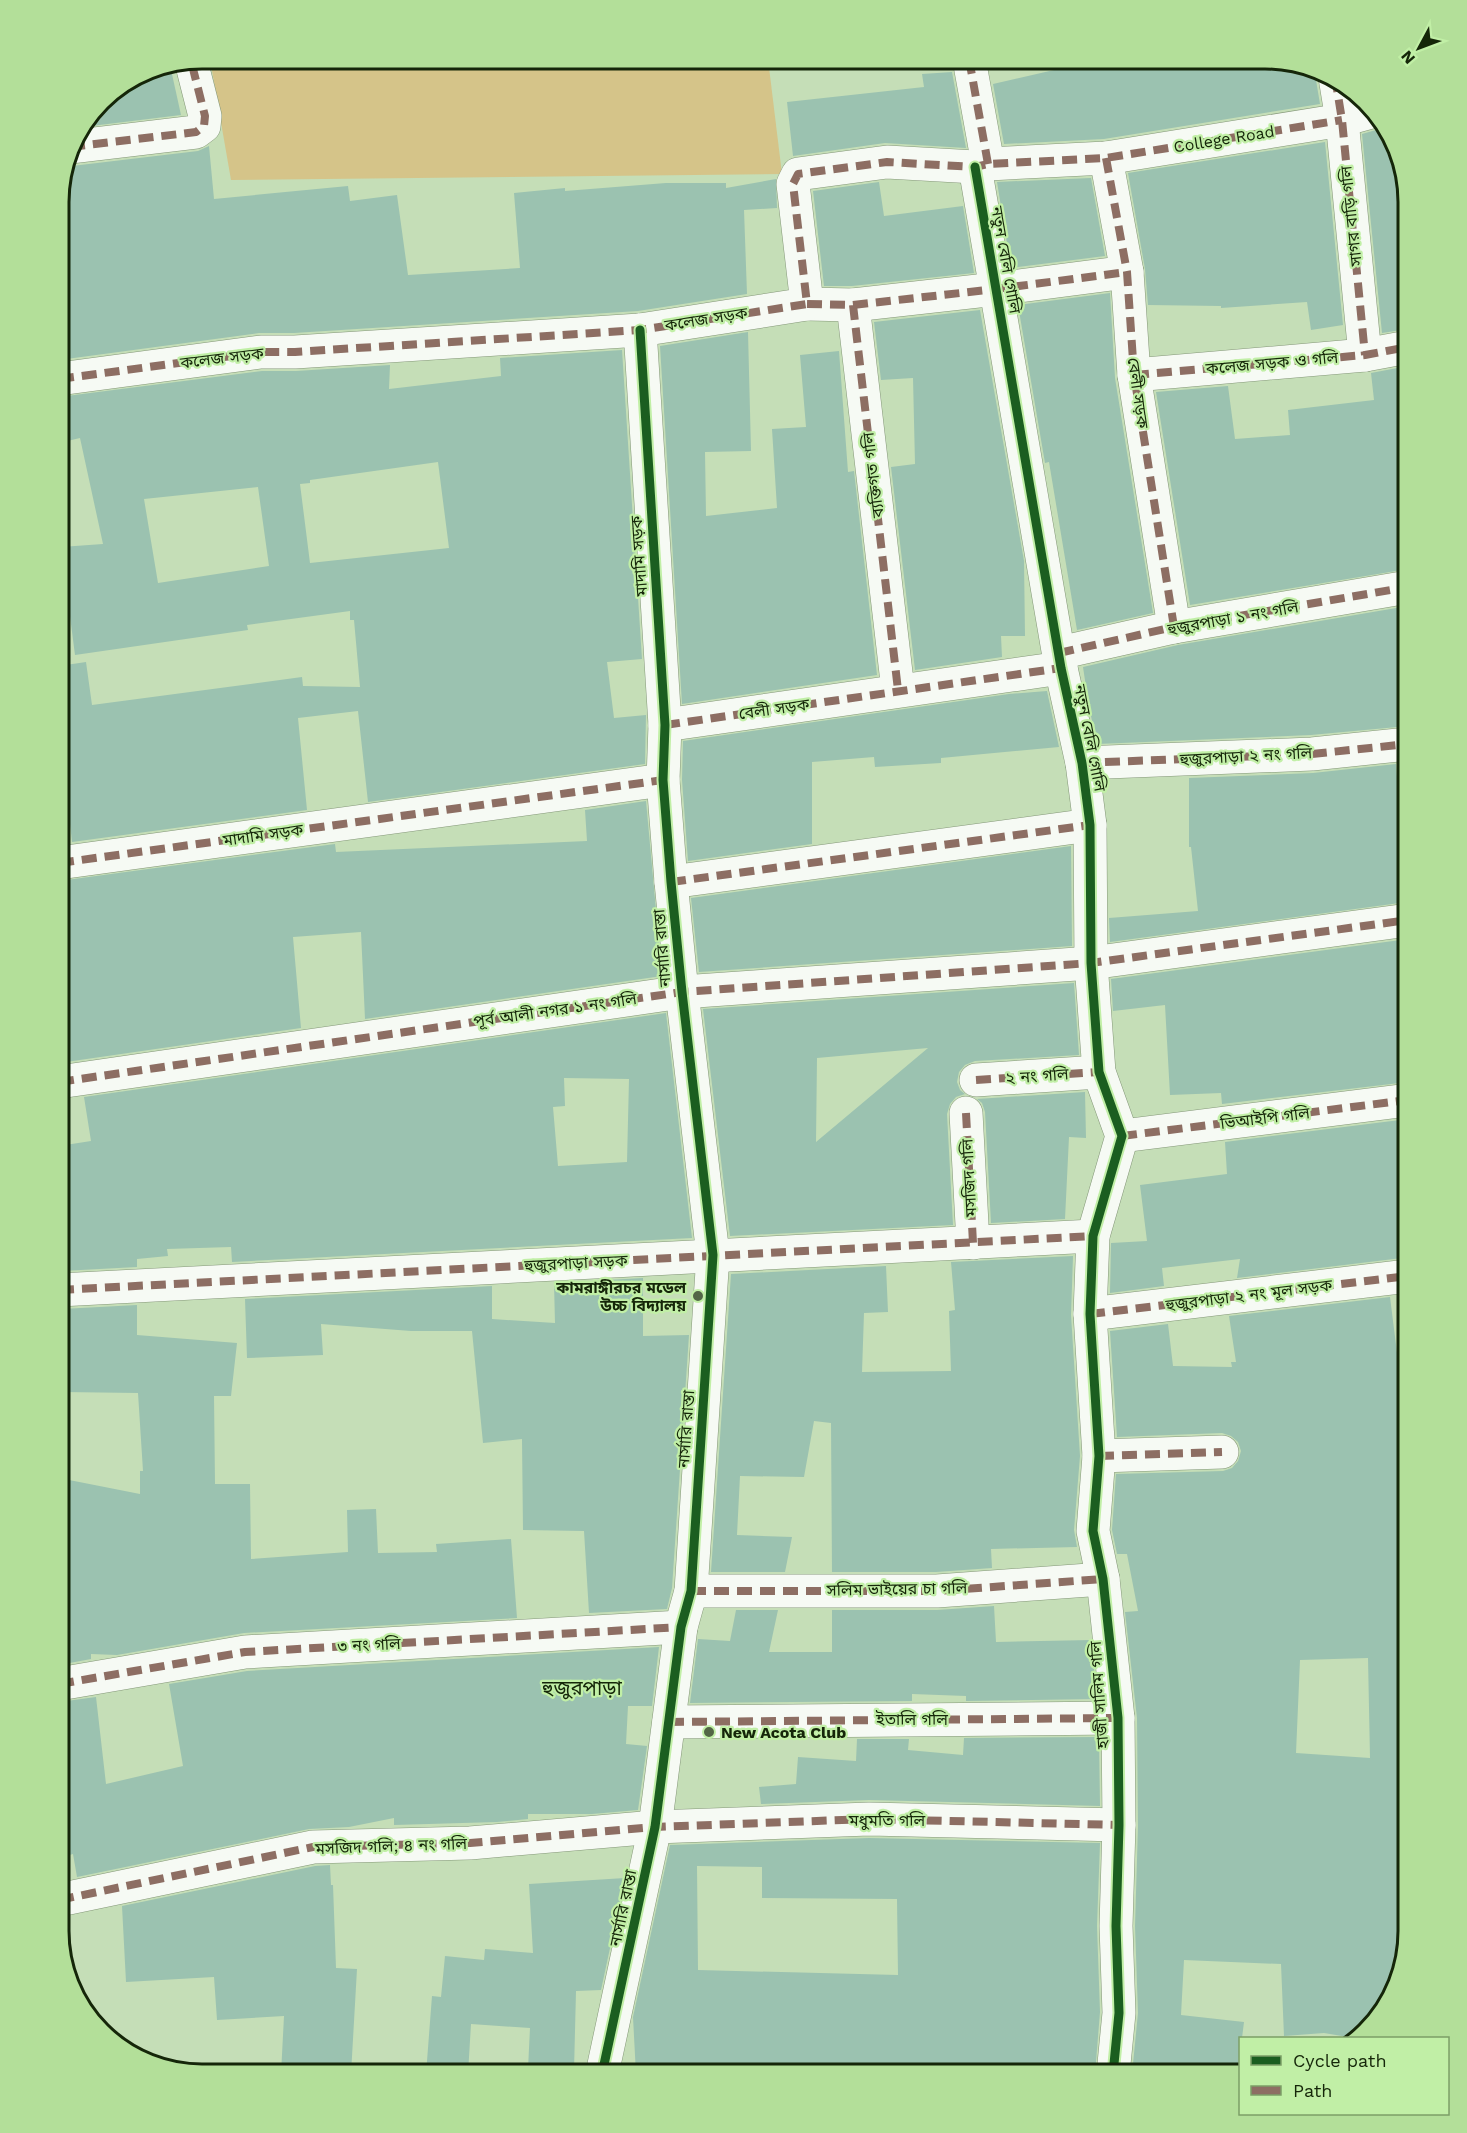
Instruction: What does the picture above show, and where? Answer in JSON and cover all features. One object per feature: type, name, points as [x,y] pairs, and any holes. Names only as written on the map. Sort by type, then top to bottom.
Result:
[{"type":"street","points":[[82,145],[196,132],[204,126],[204,116],[193,69]]},
{"type":"street","name":"নতুন বেলি গোলি","points":[[970,69],[996,289],[1060,660],[1082,763],[1090,825],[1091,963],[1099,1072],[1122,1136]]},
{"type":"street","name":"সাগর বাড়ি গলি","points":[[1346,96],[1357,116],[1365,355]]},
{"type":"street","name":"College Road","points":[[1106,158],[1357,116]]},
{"type":"street","points":[[1106,158],[982,166],[887,162],[798,174],[793,184],[807,304],[853,305],[1127,272]]},
{"type":"street","name":"বেলী সড়ক","points":[[1106,158],[1127,272],[1134,375],[1174,627]]},
{"type":"street","name":"কলেজ সড়ক","points":[[69,378],[261,352],[295,352],[640,330],[807,304]]},
{"type":"street","name":"ব্যক্তিগত গলি","points":[[853,305],[898,690]]},
{"type":"street","name":"মাদামি সড়ক","points":[[69,862],[663,780],[665,725],[640,330]]},
{"type":"street","name":"কলেজ সড়ক ও গলি","points":[[1134,375],[1365,355],[1398,349]]},
{"type":"street","name":"হুজুরপাড়া ১ নং গলি","points":[[1060,660],[1174,627],[1398,589]]},
{"type":"street","name":"বেলী সড়ক","points":[[665,725],[898,690],[1060,660]]},
{"type":"street","name":"হুজুরপাড়া ২ নং গলি","points":[[1082,763],[1312,754],[1398,745]]},
{"type":"street","name":"নার্সারি রাস্তা","points":[[604,2064],[655,1827],[681,1626],[691,1591],[713,1255],[682,992],[663,780]]},
{"type":"street","points":[[671,882],[1090,825]]},
{"type":"street","points":[[1091,963],[1398,921]]},
{"type":"street","name":"পূর্ব আলী নগর ১ নং গলি","points":[[69,1081],[682,992],[1091,963]]},
{"type":"street","name":"২ নং গলি","points":[[976,1080],[1099,1072]]},
{"type":"street","name":"ভিআইপি গলি","points":[[1122,1136],[1398,1101]]},
{"type":"street","name":"মসজিদ গলি","points":[[966,1113],[973,1243]]},
{"type":"street","points":[[1090,1314],[1093,1236],[1122,1136]]},
{"type":"street","name":"হুজুরপাড়া সড়ক","points":[[69,1289],[1093,1236]]},
{"type":"street","name":"হুজুরপাড়া ২ নং মূল সড়ক","points":[[1090,1314],[1398,1277]]},
{"type":"street","name":"হাজী সালিম গলি","points":[[1090,1314],[1099,1456],[1093,1531],[1104,1579],[1118,1718],[1119,1825],[1116,1926],[1119,2013],[1114,2064]]},
{"type":"street","points":[[1099,1456],[1222,1452]]},
{"type":"street","name":"সলিম ভাইয়ের চা গলি","points":[[691,1591],[937,1591],[1104,1579]]},
{"type":"street","name":"৩ নং গলি","points":[[69,1682],[245,1652],[681,1626]]},
{"type":"street","name":"ইতালি গলি","points":[[669,1722],[1118,1718]]},
{"type":"street","name":"মধুমতি গলি","points":[[655,1827],[869,1819],[1119,1825]]},
{"type":"street","name":"মসজিদ গলি; ৪ নং গলি","points":[[69,1898],[313,1848],[470,1843],[655,1827]]},
{"type":"shaded area","points":[[212,69],[769,69],[782,174],[231,180]]},
{"type":"building","points":[[1274,69],[1316,79],[1320,104],[1104,139],[1004,144],[993,84],[1054,70]]},
{"type":"building","points":[[952,72],[966,148],[885,143],[793,156],[787,102],[924,87],[922,74]]},
{"type":"building","points":[[172,73],[181,115],[93,126],[114,102],[128,91],[151,79]]},
{"type":"building","points":[[1376,130],[1388,151],[1397,185],[1398,202],[1398,331],[1382,333],[1362,134]]},
{"type":"building","points":[[1325,142],[1343,325],[1311,330],[1307,302],[1221,308],[1221,306],[1148,305],[1145,269],[1128,173]]},
{"type":"building","points":[[209,146],[214,199],[348,186],[350,201],[397,195],[408,275],[520,268],[514,193],[666,183],[726,183],[726,188],[776,179],[777,208],[744,210],[747,294],[638,311],[294,333],[259,333],[69,359],[69,193],[75,166],[198,151]]},
{"type":"building","points":[[1091,178],[1105,256],[1011,268],[997,182]]},
{"type":"building","points":[[879,182],[884,216],[963,206],[974,273],[852,286],[824,286],[813,191]]},
{"type":"building","points":[[1110,293],[1115,378],[1153,613],[1077,630],[1049,462],[1045,463],[1018,305]]},
{"type":"building","points":[[980,310],[1024,561],[1025,636],[1001,636],[1002,657],[915,670],[891,467],[915,464],[913,378],[881,380],[874,322]]},
{"type":"building","points":[[748,332],[751,451],[705,452],[706,516],[777,508],[772,429],[806,427],[800,355],[839,351],[848,472],[854,471],[877,675],[682,704],[660,346]]},
{"type":"building","points":[[622,350],[642,659],[607,662],[614,718],[646,715],[645,764],[368,802],[358,711],[298,718],[307,810],[72,842],[69,815],[69,665],[86,662],[92,705],[302,677],[303,686],[360,687],[354,620],[350,620],[350,611],[247,625],[248,630],[75,655],[69,609],[69,546],[103,544],[80,438],[69,441],[69,396],[262,371],[390,365],[389,389],[501,376],[500,358]],"holes":[[[438,462],[449,548],[310,563],[300,484],[310,483],[310,480]],[[258,487],[269,566],[158,583],[144,499]]]},
{"type":"building","points":[[1398,368],[1398,571],[1190,605],[1156,392],[1228,386],[1235,439],[1290,435],[1288,410],[1374,400],[1371,373]]},
{"type":"building","points":[[1398,608],[1398,727],[1311,735],[1097,744],[1083,667],[1178,645]]},
{"type":"building","points":[[1047,691],[1059,747],[941,758],[941,763],[875,767],[874,757],[812,762],[812,844],[688,861],[682,780],[683,741],[1009,694]]},
{"type":"building","points":[[1396,764],[1398,903],[1110,942],[1109,918],[1198,911],[1191,847],[1189,847],[1189,778],[1313,773]]},
{"type":"building","points":[[646,801],[662,976],[365,1019],[361,932],[293,937],[301,1028],[69,1062],[69,880],[335,844],[336,852],[587,841],[585,810]]},
{"type":"building","points":[[1071,846],[1072,946],[699,972],[691,898]]},
{"type":"building","points":[[1398,940],[1398,1083],[1222,1104],[1221,1093],[1170,1095],[1165,1005],[1113,1011],[1111,979]]},
{"type":"building","points":[[1074,983],[1079,1055],[975,1061],[965,1065],[959,1072],[957,1082],[960,1090],[965,1094],[956,1097],[950,1104],[947,1114],[953,1225],[730,1236],[703,1009]],"holes":[[[928,1048],[816,1142],[817,1058]]]},
{"type":"building","points":[[666,1013],[692,1238],[232,1262],[231,1247],[167,1249],[168,1256],[137,1259],[137,1267],[69,1271],[69,1144],[91,1141],[84,1097]],"holes":[[[564,1078],[629,1079],[627,1162],[558,1166],[553,1107],[565,1106]]]},
{"type":"building","points":[[1085,1092],[1086,1138],[1069,1137],[1065,1219],[991,1223],[985,1112],[982,1103],[977,1099]]},
{"type":"building","points":[[1398,1120],[1398,1258],[1237,1278],[1240,1259],[1162,1268],[1164,1286],[1110,1293],[1111,1243],[1147,1241],[1140,1185],[1227,1174],[1225,1142]]},
{"type":"building","points":[[1073,1256],[1071,1315],[1080,1456],[1074,1530],[1077,1547],[991,1549],[992,1568],[936,1572],[832,1572],[831,1423],[814,1421],[804,1477],[740,1476],[737,1535],[792,1537],[785,1572],[711,1572],[731,1274],[886,1266],[888,1312],[864,1313],[862,1372],[951,1371],[949,1311],[955,1310],[951,1262]]},
{"type":"building","points":[[643,1278],[643,1336],[689,1335],[672,1588],[667,1609],[589,1613],[584,1531],[523,1530],[522,1439],[483,1443],[472,1331],[411,1331],[321,1324],[323,1355],[247,1358],[245,1299],[492,1286],[492,1319],[555,1323],[554,1283]]},
{"type":"building","points":[[1390,1297],[1398,1361],[1397,1948],[1388,1982],[1380,1998],[1371,2012],[1346,2037],[1324,2033],[1284,2036],[1281,1964],[1184,1960],[1181,2015],[1244,2022],[1242,2037],[1239,2037],[1239,2064],[1133,2064],[1138,2013],[1135,1926],[1138,1826],[1137,1718],[1125,1612],[1138,1611],[1127,1554],[1117,1554],[1112,1530],[1116,1474],[1223,1471],[1232,1468],[1238,1461],[1241,1451],[1238,1442],[1222,1433],[1117,1437],[1110,1331],[1168,1324],[1173,1366],[1232,1367],[1231,1362],[1236,1362],[1229,1316]],"holes":[[[1368,1658],[1370,1758],[1296,1753],[1300,1660]]]},
{"type":"building","points":[[137,1305],[137,1335],[237,1343],[231,1396],[214,1396],[215,1484],[250,1484],[251,1559],[348,1552],[347,1510],[376,1509],[378,1553],[437,1552],[436,1544],[511,1539],[517,1618],[244,1633],[117,1655],[91,1654],[91,1659],[69,1663],[69,1480],[140,1494],[140,1471],[143,1471],[138,1393],[69,1392],[69,1309]]},
{"type":"building","points":[[994,1606],[996,1642],[1091,1640],[1097,1699],[966,1701],[966,1696],[912,1694],[912,1701],[690,1703],[698,1639],[730,1641],[736,1610],[778,1610],[769,1652],[832,1652],[832,1610],[937,1610]]},
{"type":"building","points":[[659,1647],[652,1706],[628,1706],[626,1744],[647,1746],[638,1810],[592,1814],[528,1814],[528,1819],[497,1822],[394,1825],[394,1818],[349,1827],[309,1829],[77,1877],[73,1854],[69,1855],[69,1701],[96,1697],[106,1784],[183,1766],[169,1684],[247,1671]]},
{"type":"building","points":[[1099,1737],[1100,1806],[869,1800],[761,1804],[759,1787],[796,1784],[798,1757],[856,1761],[857,1739],[909,1739],[908,1750],[963,1755],[964,1738]]},
{"type":"building","points":[[869,1838],[1100,1843],[1097,1926],[1100,2012],[1096,2064],[635,2064],[633,2017],[670,1845]],"holes":[[[697,1866],[762,1867],[762,1898],[897,1899],[898,1975],[698,1970]]]},
{"type":"building","points":[[330,1865],[331,1885],[333,1885],[336,1968],[357,1969],[352,2064],[282,2064],[284,2016],[217,2020],[214,1977],[126,1982],[122,1906],[315,1866]]},
{"type":"building","points":[[625,1878],[601,1990],[576,1991],[574,2064],[528,2064],[530,2028],[471,2024],[469,2064],[427,2064],[432,1996],[441,1997],[445,1956],[484,1960],[485,1949],[533,1953],[529,1884]]},
{"type":"marked path","points":[[82,146],[196,132],[204,126],[205,116],[193,69]]},
{"type":"marked path","points":[[971,69],[988,164]]},
{"type":"marked path","points":[[1337,90],[1365,355]]},
{"type":"marked path","points":[[69,378],[261,352],[295,352],[640,330],[807,304],[793,184],[798,174],[887,162],[975,167],[988,164],[1106,158],[1342,120]]},
{"type":"marked path","points":[[1106,158],[1127,272],[1134,375],[1174,627]]},
{"type":"marked path","points":[[853,305],[1127,272]]},
{"type":"marked path","points":[[807,304],[853,305],[898,690]]},
{"type":"marked path","points":[[1134,375],[1365,355],[1398,349]]},
{"type":"marked path","points":[[1059,653],[1174,627],[1398,589]]},
{"type":"marked path","points":[[665,725],[1061,668]]},
{"type":"marked path","points":[[1082,763],[1312,754],[1398,745]]},
{"type":"marked path","points":[[69,862],[663,780],[663,775]]},
{"type":"marked path","points":[[671,882],[1090,825]]},
{"type":"marked path","points":[[69,1081],[682,992],[1091,963],[1398,921]]},
{"type":"marked path","points":[[976,1080],[1099,1072]]},
{"type":"marked path","points":[[1122,1136],[1398,1101]]},
{"type":"marked path","points":[[966,1113],[973,1243]]},
{"type":"marked path","points":[[69,1289],[1093,1236]]},
{"type":"marked path","points":[[1090,1314],[1398,1277]]},
{"type":"marked path","points":[[1099,1456],[1222,1452]]},
{"type":"marked path","points":[[691,1591],[937,1591],[1103,1579]]},
{"type":"marked path","points":[[69,1682],[245,1652],[681,1627]]},
{"type":"marked path","points":[[669,1722],[1118,1718]]},
{"type":"marked path","points":[[69,1898],[313,1847],[470,1843],[655,1827],[869,1819],[1119,1825]]},
{"type":"cycle path","points":[[975,167],[1061,668],[1082,763],[1090,825],[1091,963],[1099,1072],[1122,1136],[1093,1236],[1090,1314],[1099,1456],[1093,1531],[1103,1579],[1118,1718],[1119,1825],[1116,1926],[1119,2013],[1114,2064]]},
{"type":"cycle path","points":[[604,2064],[655,1827],[681,1627],[691,1591],[713,1255],[671,882],[663,780],[665,725],[640,330]]},
{"type":"place","name":"কামরাঙ্গীরচর মডেল উচ্চ বিদ্যালয়","points":[[698,1296]]},
{"type":"place","name":"New Acota Club","points":[[709,1732]]},
{"type":"district","name":"হুজুরপাড়া","points":[[582,1688]]}]
